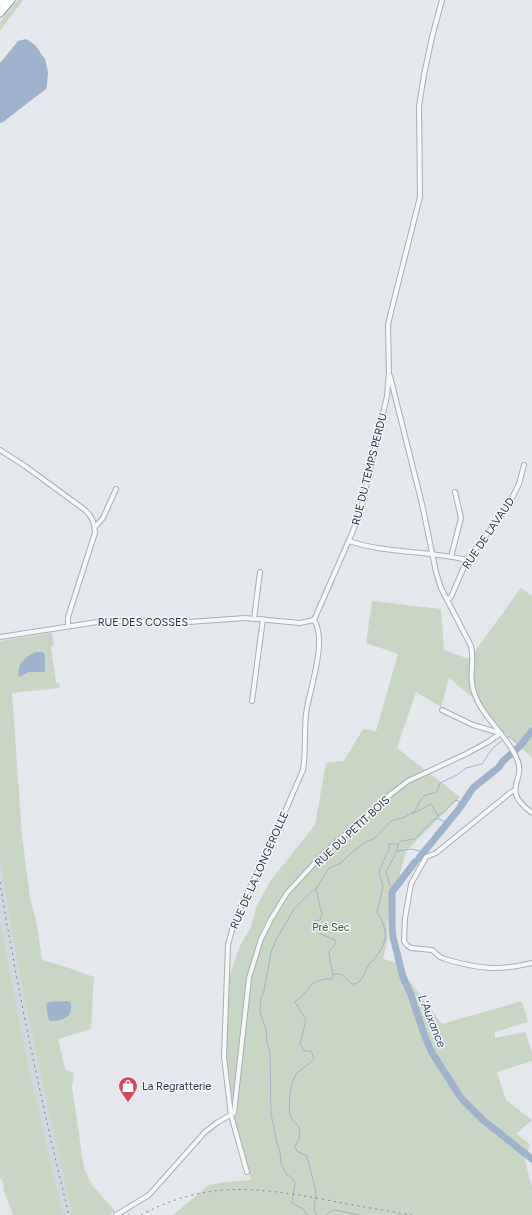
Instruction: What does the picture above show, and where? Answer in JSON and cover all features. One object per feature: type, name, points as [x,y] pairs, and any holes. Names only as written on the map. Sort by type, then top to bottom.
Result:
[{"type":"highway","points":[[0,3],[3,0]]},
{"type":"highway","points":[[0,13],[11,0]]},
{"type":"street","points":[[442,0],[422,83],[419,106],[420,198],[388,325],[389,372],[423,508],[439,581],[471,646],[473,656],[471,679],[474,693],[483,710],[516,755],[519,770],[515,790],[520,802],[532,813]]},
{"type":"street","name":"RUE DU TEMPS PERDU","points":[[314,620],[358,521],[385,406],[389,372]]},
{"type":"street","points":[[387,396],[388,392],[393,390]]},
{"type":"street","name":"RUE DU TEMPS PERDU","points":[[385,406],[389,400],[396,398]]},
{"type":"street","points":[[0,450],[25,466],[85,510],[92,517],[95,527],[93,538],[68,617],[68,626]]},
{"type":"street","name":"RUE DE LAVAUD","points":[[448,600],[451,597],[467,560],[507,508],[519,484],[524,465]]},
{"type":"street","points":[[95,527],[103,518],[116,489]]},
{"type":"street","points":[[451,557],[461,518],[455,492]]},
{"type":"street","points":[[349,541],[407,553],[432,554],[467,560]]},
{"type":"street","points":[[254,619],[260,572]]},
{"type":"street","name":"RUE DES COSSES","points":[[0,637],[104,621],[189,622],[237,618],[300,623],[314,620]]},
{"type":"street","points":[[252,701],[263,619]]},
{"type":"street","name":"RUE DE LA LONGEROLLE","points":[[247,1172],[231,1115],[224,1057],[228,945],[234,923],[241,906],[269,848],[303,770],[305,761],[306,716],[319,645],[316,623],[314,620]]},
{"type":"street","points":[[442,710],[473,725],[501,734]]},
{"type":"street","name":"RUE DU PETIT BOIS","points":[[231,1115],[236,1110],[249,978],[261,939],[287,893],[324,853],[408,781],[466,754],[501,734]]},
{"type":"street","points":[[515,790],[436,853],[426,857],[409,888],[404,941],[406,945],[411,948],[432,950],[445,959],[482,968],[506,968],[532,963]]},
{"type":"street","points":[[118,1214],[154,1190],[181,1157],[205,1132],[218,1122],[231,1115]]},
{"type":"shaded area","points":[[0,860],[14,946],[26,1006],[72,1215],[63,1215],[26,1055],[0,919]]},
{"type":"green space","points":[[18,0],[23,0],[0,31],[0,22]]},
{"type":"green space","name":"Pré Sec","points":[[521,588],[532,596],[532,758],[502,730],[472,697],[449,678],[441,707],[416,692],[397,748],[460,797],[406,851],[387,923],[388,938],[383,959],[402,964],[408,979],[442,1024],[522,1001],[528,1022],[495,1032],[495,1038],[525,1032],[532,1052],[532,1061],[497,1072],[506,1100],[532,1120],[516,1134],[530,1144],[525,1161],[532,1186],[532,1215],[173,1215],[209,1185],[224,1182],[251,1180],[234,1116],[227,1056],[229,977],[240,946],[251,927],[256,907],[271,880],[315,825],[326,763],[344,761],[363,729],[376,731],[398,654],[366,643],[372,601],[441,609],[444,650],[469,659]]},
{"type":"green space","points":[[51,633],[54,645],[51,647],[56,683],[59,683],[60,688],[12,693],[22,835],[30,898],[37,925],[42,960],[94,977],[91,1029],[58,1039],[65,1069],[74,1073],[72,1087],[84,1168],[92,1185],[115,1211],[110,1215],[72,1215],[26,1006],[14,946],[0,860],[0,641]]},
{"type":"green space","points":[[0,919],[26,1055],[63,1215],[13,1215],[0,1177]]},
{"type":"water","points":[[26,39],[35,45],[45,59],[48,72],[46,89],[0,123],[0,63],[18,41]]},
{"type":"water","points":[[36,652],[43,652],[45,655],[45,671],[29,672],[19,677],[18,672],[20,664],[25,658]]},
{"type":"water","points":[[50,1002],[70,1002],[71,1007],[69,1015],[63,1019],[50,1021],[48,1018],[46,1004]]},
{"type":"waterway","name":"L’Auxance","points":[[419,858],[459,809],[473,788],[499,767],[503,761],[520,746],[532,731]]},
{"type":"waterway","points":[[507,738],[509,736],[520,746]]},
{"type":"waterway","points":[[317,1215],[314,1209],[316,1192],[308,1160],[306,1155],[298,1152],[295,1147],[299,1139],[300,1129],[292,1119],[289,1109],[291,1088],[295,1077],[297,1073],[314,1058],[311,1051],[304,1051],[300,1044],[306,1020],[295,1002],[312,984],[324,979],[332,979],[333,975],[329,954],[330,950],[336,944],[335,940],[323,935],[316,929],[314,921],[320,920],[322,915],[316,889],[329,868],[341,863],[352,852],[367,841],[374,839],[391,821],[405,817],[415,811],[425,795],[437,792],[440,783],[457,775],[466,768],[482,764],[492,749],[504,739]]},
{"type":"waterway","points":[[438,816],[456,800],[463,803]]},
{"type":"waterway","points":[[412,814],[431,804],[438,816]]},
{"type":"waterway","points":[[392,892],[386,872],[397,851],[398,844],[401,841],[415,839],[433,820],[437,818],[445,822],[449,820]]},
{"type":"waterway","points":[[333,975],[341,974],[352,984],[358,983],[383,946],[385,931],[377,912],[383,887],[379,871],[389,851],[389,844],[398,844]]},
{"type":"waterway","points":[[397,851],[412,849],[423,852]]},
{"type":"waterway","name":"L’Auxance","points":[[415,862],[392,892],[392,928],[403,977],[411,995],[423,1031],[431,1051],[461,1098],[483,1120],[532,1159]]},
{"type":"waterway","points":[[307,1215],[303,1209],[292,1203],[295,1183],[292,1178],[286,1174],[281,1163],[280,1152],[271,1115],[270,1052],[267,1043],[266,1029],[260,1010],[261,998],[264,991],[271,952],[276,940],[294,909],[315,889]]},
{"type":"waterway","points":[[326,1215],[334,1210],[360,1215]]},
{"type":"railway","points":[[0,882],[31,1049],[69,1215]]},
{"type":"railway","points":[[141,1215],[164,1204],[187,1196],[230,1190],[252,1190],[297,1195],[412,1215]]},
{"type":"place","name":"La Regratterie","points":[[128,1103]]}]
